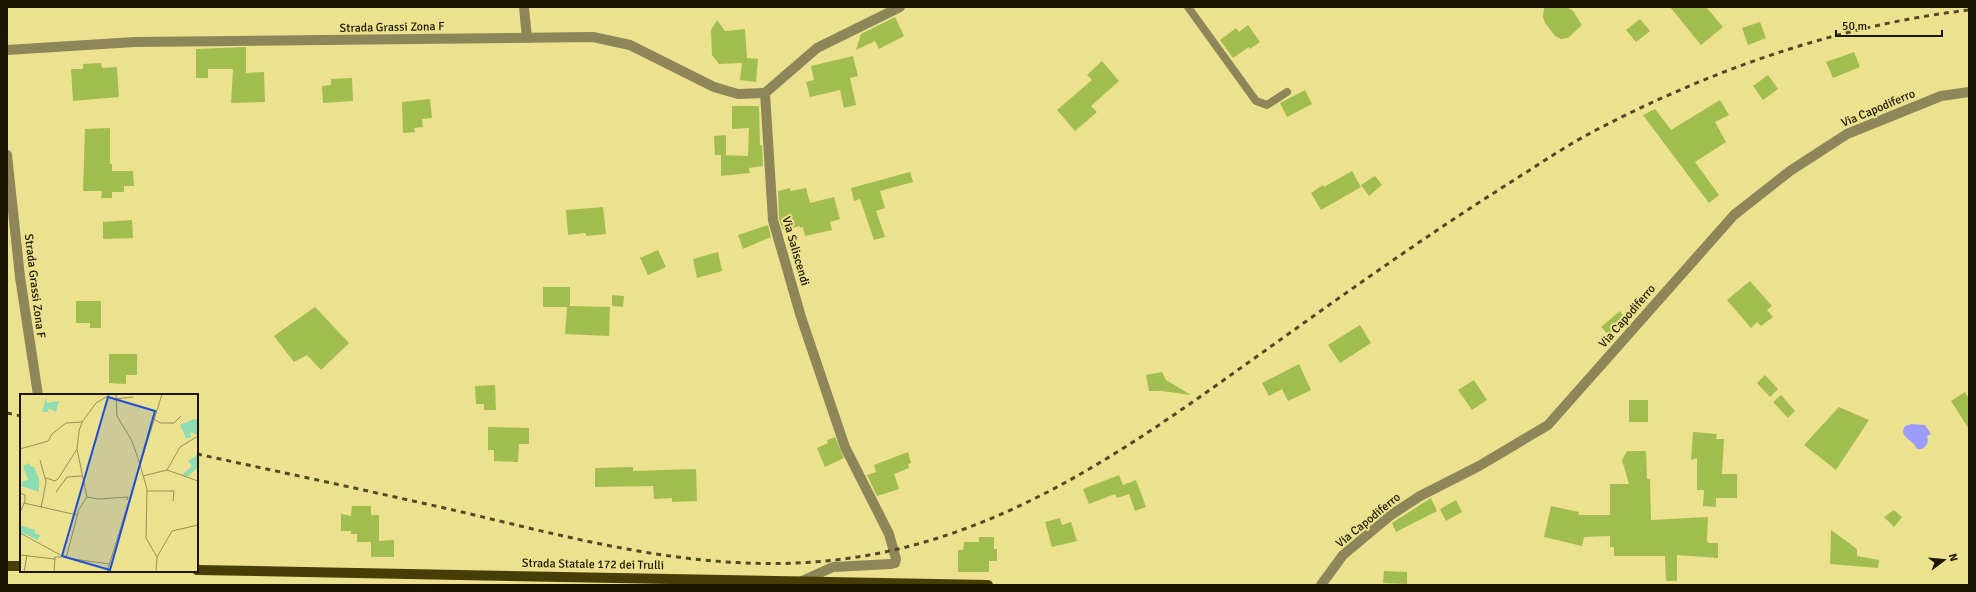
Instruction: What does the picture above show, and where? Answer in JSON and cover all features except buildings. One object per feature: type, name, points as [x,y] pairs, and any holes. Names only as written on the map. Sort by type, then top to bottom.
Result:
[{"type":"main road","points":[[7,566],[20,566]]},
{"type":"main road","name":"Strada Statale 172 dei Trulli","points":[[198,570],[988,585]]},
{"type":"street","points":[[524,7],[527,38]]},
{"type":"street","points":[[765,93],[816,48],[900,7]]},
{"type":"street","name":"Strada Grassi Zona F","points":[[7,50],[134,42],[593,37],[630,45],[714,87],[738,94],[765,93]]},
{"type":"street","name":"Via Capodiferro","points":[[1321,585],[1343,555],[1392,515],[1420,496],[1479,466],[1548,425],[1734,215],[1790,171],[1847,134],[1941,96],[1969,92]]},
{"type":"street","name":"Via Saliscendi","points":[[765,93],[773,220],[802,317],[845,447],[889,534],[896,559],[895,563],[892,564],[833,567],[802,581]]},
{"type":"street","name":"Strada Grassi Zona F","points":[[7,155],[20,277],[38,394]]},
{"type":"lane","points":[[1188,7],[1256,101],[1267,105],[1287,92]]},
{"type":"water","points":[[1912,424],[1925,425],[1931,434],[1927,436],[1928,441],[1926,446],[1922,449],[1917,449],[1903,432],[1905,426]]},
{"type":"railway","points":[[198,454],[603,545],[699,560],[747,563],[795,563],[843,559],[906,547],[966,528],[1023,504],[1078,475],[1132,443],[1454,219],[1556,153],[1602,127],[1689,86],[1780,52],[1874,26],[1969,10]]},
{"type":"railway","points":[[7,413],[20,416]]}]
